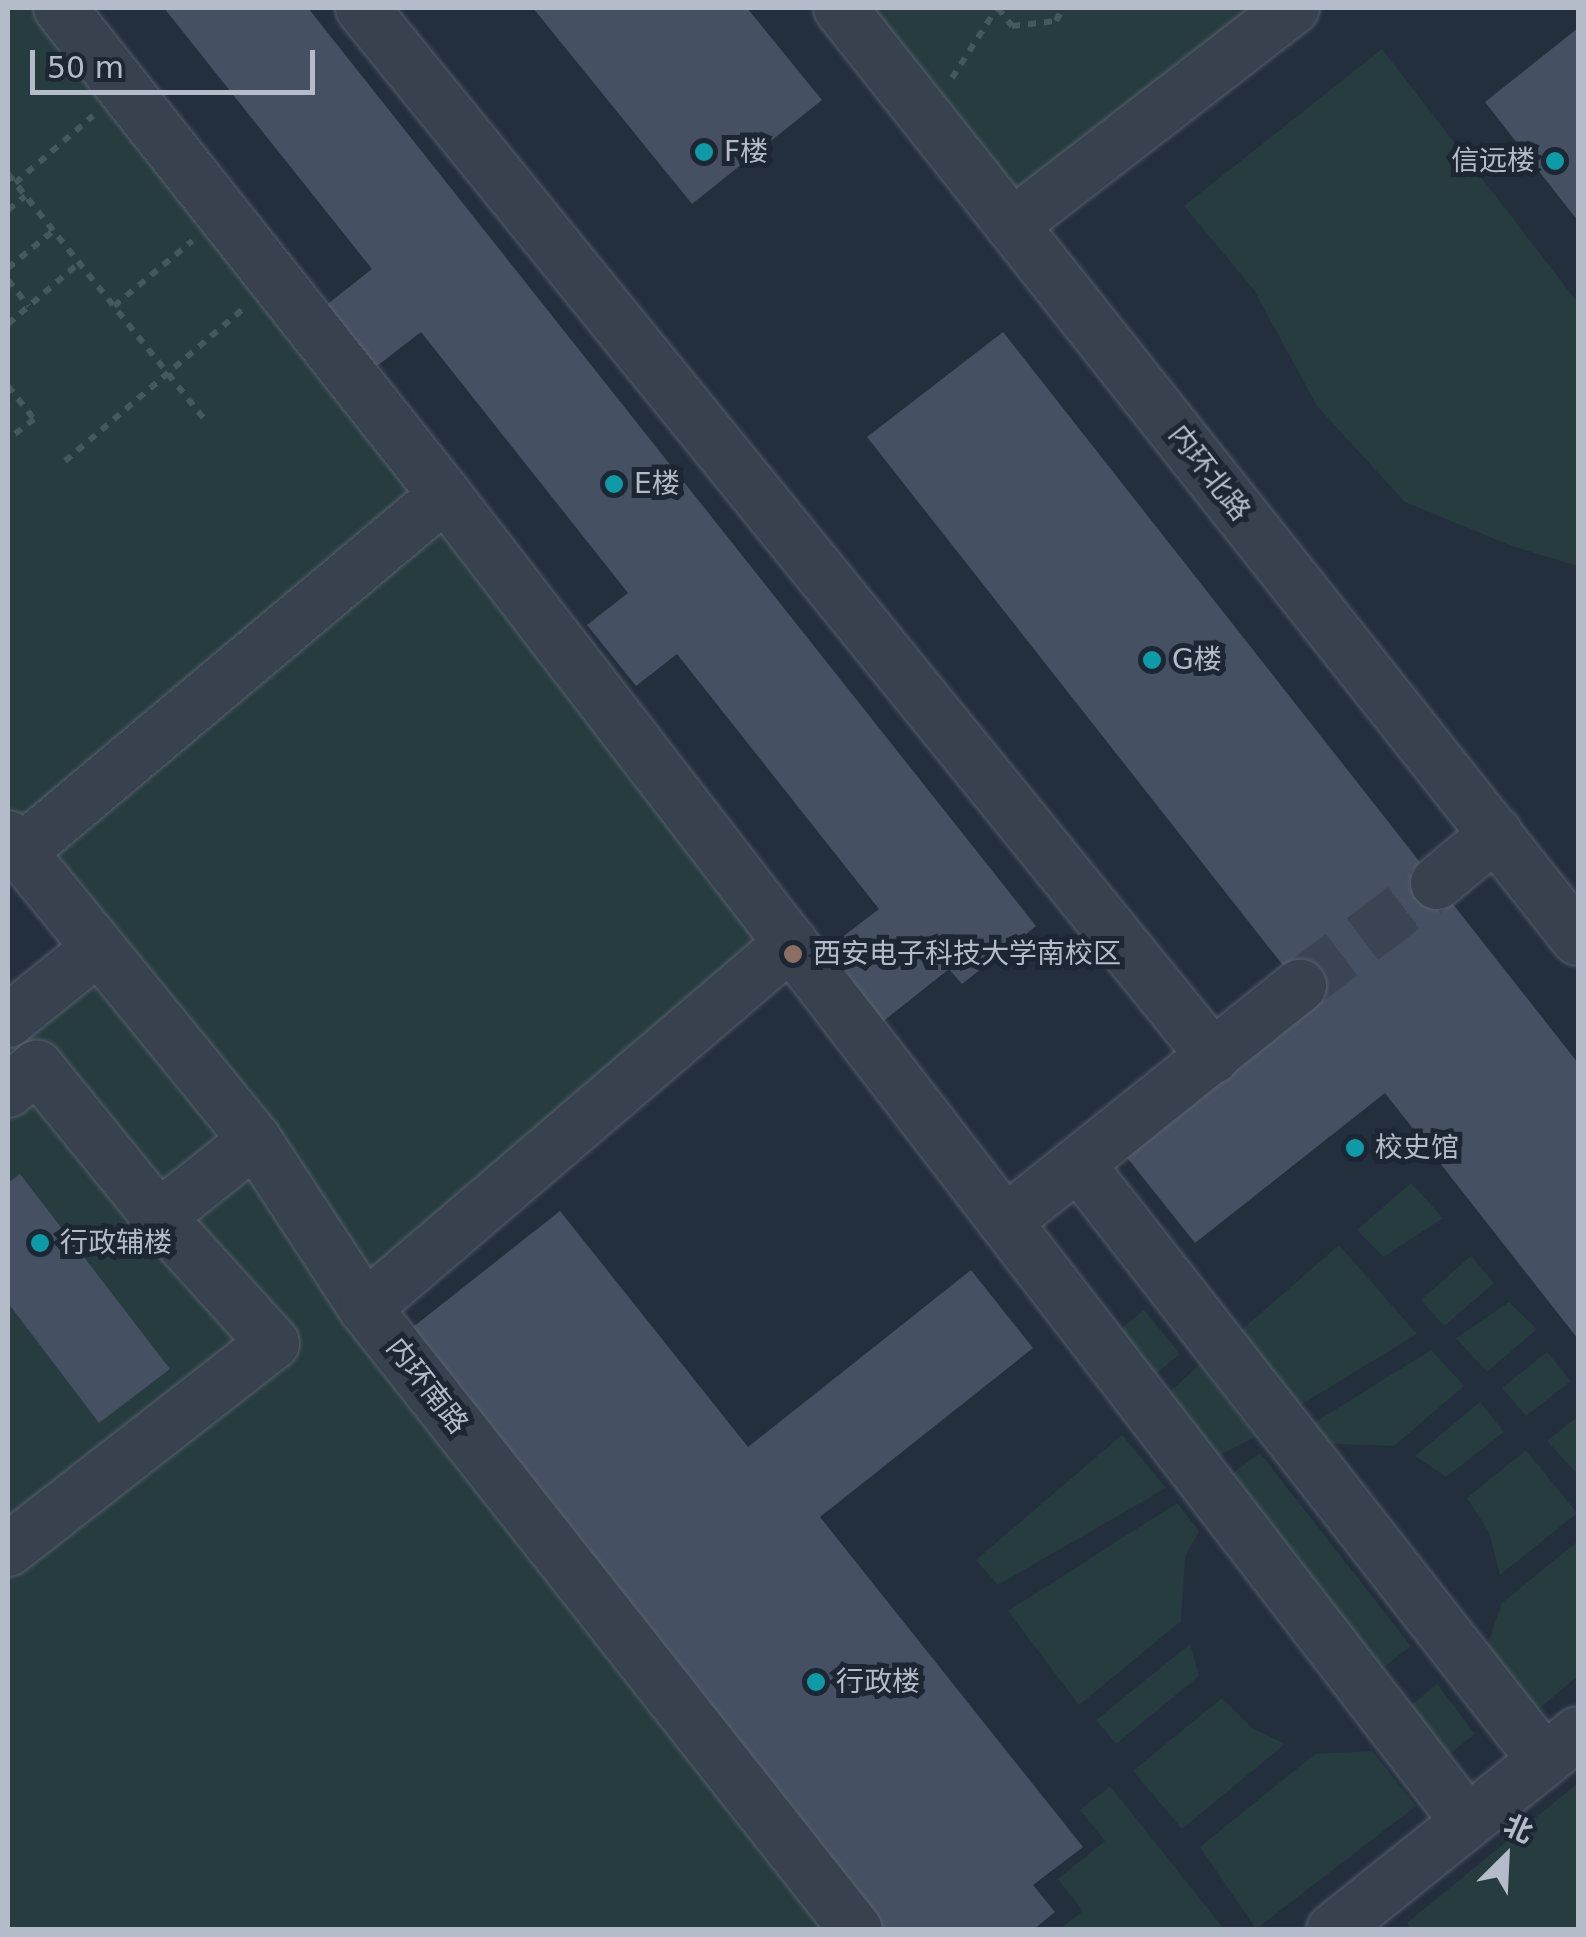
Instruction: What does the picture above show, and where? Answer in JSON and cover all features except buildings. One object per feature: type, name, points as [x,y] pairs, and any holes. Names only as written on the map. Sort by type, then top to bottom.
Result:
[{"type":"lane","points":[[60,8],[445,495],[1466,1820]]},
{"type":"lane","points":[[362,8],[1214,1056]]},
{"type":"lane","name":"内环北路","points":[[840,8],[1578,939]]},
{"type":"lane","points":[[1012,225],[1294,8]]},
{"type":"lane","points":[[14,844],[445,495]]},
{"type":"lane","points":[[1437,884],[1496,834]]},
{"type":"lane","name":"内环南路","points":[[14,844],[95,951],[255,1140],[365,1308],[856,1930]]},
{"type":"lane","points":[[365,1308],[791,943]]},
{"type":"lane","points":[[8,1021],[95,951]]},
{"type":"lane","points":[[1006,1222],[1300,986]]},
{"type":"lane","points":[[8,1091],[36,1067],[159,1217],[273,1343],[8,1550]]},
{"type":"lane","points":[[159,1217],[255,1140]]},
{"type":"lane","points":[[1078,1164],[1561,1747],[1466,1820],[1354,1923]]},
{"type":"path","points":[[927,116],[998,8],[1012,26],[1056,21],[1063,8]]},
{"type":"path","points":[[14,183],[124,89]]},
{"type":"path","points":[[8,174],[204,419]]},
{"type":"path","points":[[8,210],[25,196]]},
{"type":"path","points":[[114,306],[224,215]]},
{"type":"path","points":[[8,268],[53,232]]},
{"type":"path","points":[[8,324],[79,263]]},
{"type":"path","points":[[8,280],[28,306]]},
{"type":"path","points":[[65,460],[166,370],[277,282]]},
{"type":"path","points":[[8,386],[34,419],[8,438]]},
{"type":"green space","points":[[8,8],[60,8],[791,943],[370,1304],[859,1929],[8,1929],[8,1021],[94,951],[8,837]]},
{"type":"green space","points":[[840,8],[1293,8],[1012,225]]},
{"type":"green space","points":[[1382,49],[1578,303],[1578,566],[1512,546],[1405,502],[1317,406],[1254,290],[1184,206]]},
{"type":"green space","points":[[1411,1183],[1443,1218],[1384,1257],[1357,1230]]},
{"type":"green space","points":[[1339,1245],[1417,1334],[1289,1412],[1230,1340]]},
{"type":"green space","points":[[1471,1256],[1494,1283],[1444,1326],[1421,1300]]},
{"type":"green space","points":[[1509,1302],[1537,1329],[1487,1372],[1456,1338]]},
{"type":"green space","points":[[1144,1310],[1180,1354],[1147,1381],[1111,1337]]},
{"type":"green space","points":[[1431,1350],[1464,1386],[1394,1446],[1314,1443],[1301,1431]]},
{"type":"green space","points":[[1547,1352],[1571,1381],[1526,1416],[1502,1388]]},
{"type":"green space","points":[[1200,1364],[1255,1437],[1208,1461],[1162,1399]]},
{"type":"green space","points":[[1480,1402],[1504,1432],[1446,1477],[1415,1456]]},
{"type":"green space","points":[[1578,1416],[1578,1475],[1547,1441]]},
{"type":"green space","points":[[1122,1435],[1166,1488],[998,1585],[976,1560]]},
{"type":"green space","points":[[1526,1450],[1577,1513],[1500,1575],[1489,1532],[1467,1498]]},
{"type":"green space","points":[[1260,1453],[1411,1646],[1376,1673],[1225,1479]]},
{"type":"green space","points":[[1177,1503],[1199,1531],[1185,1557],[1181,1621],[1079,1705],[1008,1611]]},
{"type":"green space","points":[[1578,1541],[1578,1676],[1530,1716],[1482,1661],[1502,1603]]},
{"type":"green space","points":[[1190,1644],[1199,1676],[1116,1744],[1096,1720]]},
{"type":"green space","points":[[1437,1684],[1475,1734],[1443,1759],[1404,1711]]},
{"type":"green space","points":[[1222,1698],[1252,1728],[1285,1744],[1182,1829],[1133,1771]]},
{"type":"green space","points":[[1372,1751],[1416,1806],[1256,1929],[1200,1847],[1315,1754]]},
{"type":"green space","points":[[1578,1783],[1578,1929],[1412,1930],[1407,1923]]},
{"type":"green space","points":[[1110,1786],[1224,1929],[1060,1929],[1083,1911],[1058,1879],[1105,1841],[1080,1810]]},
{"type":"tunnel","points":[[1300,986],[1437,883]]},
{"type":"place","name":"F楼","points":[[704,152]]},
{"type":"place","name":"信远楼","points":[[1555,161]]},
{"type":"place","name":"E楼","points":[[614,484]]},
{"type":"place","name":"G楼","points":[[1152,660]]},
{"type":"place","name":"西安电子科技大学南校区","points":[[793,954]]},
{"type":"place","name":"校史馆","points":[[1355,1148]]},
{"type":"place","name":"行政辅楼","points":[[40,1243]]},
{"type":"place","name":"行政楼","points":[[816,1682]]}]
